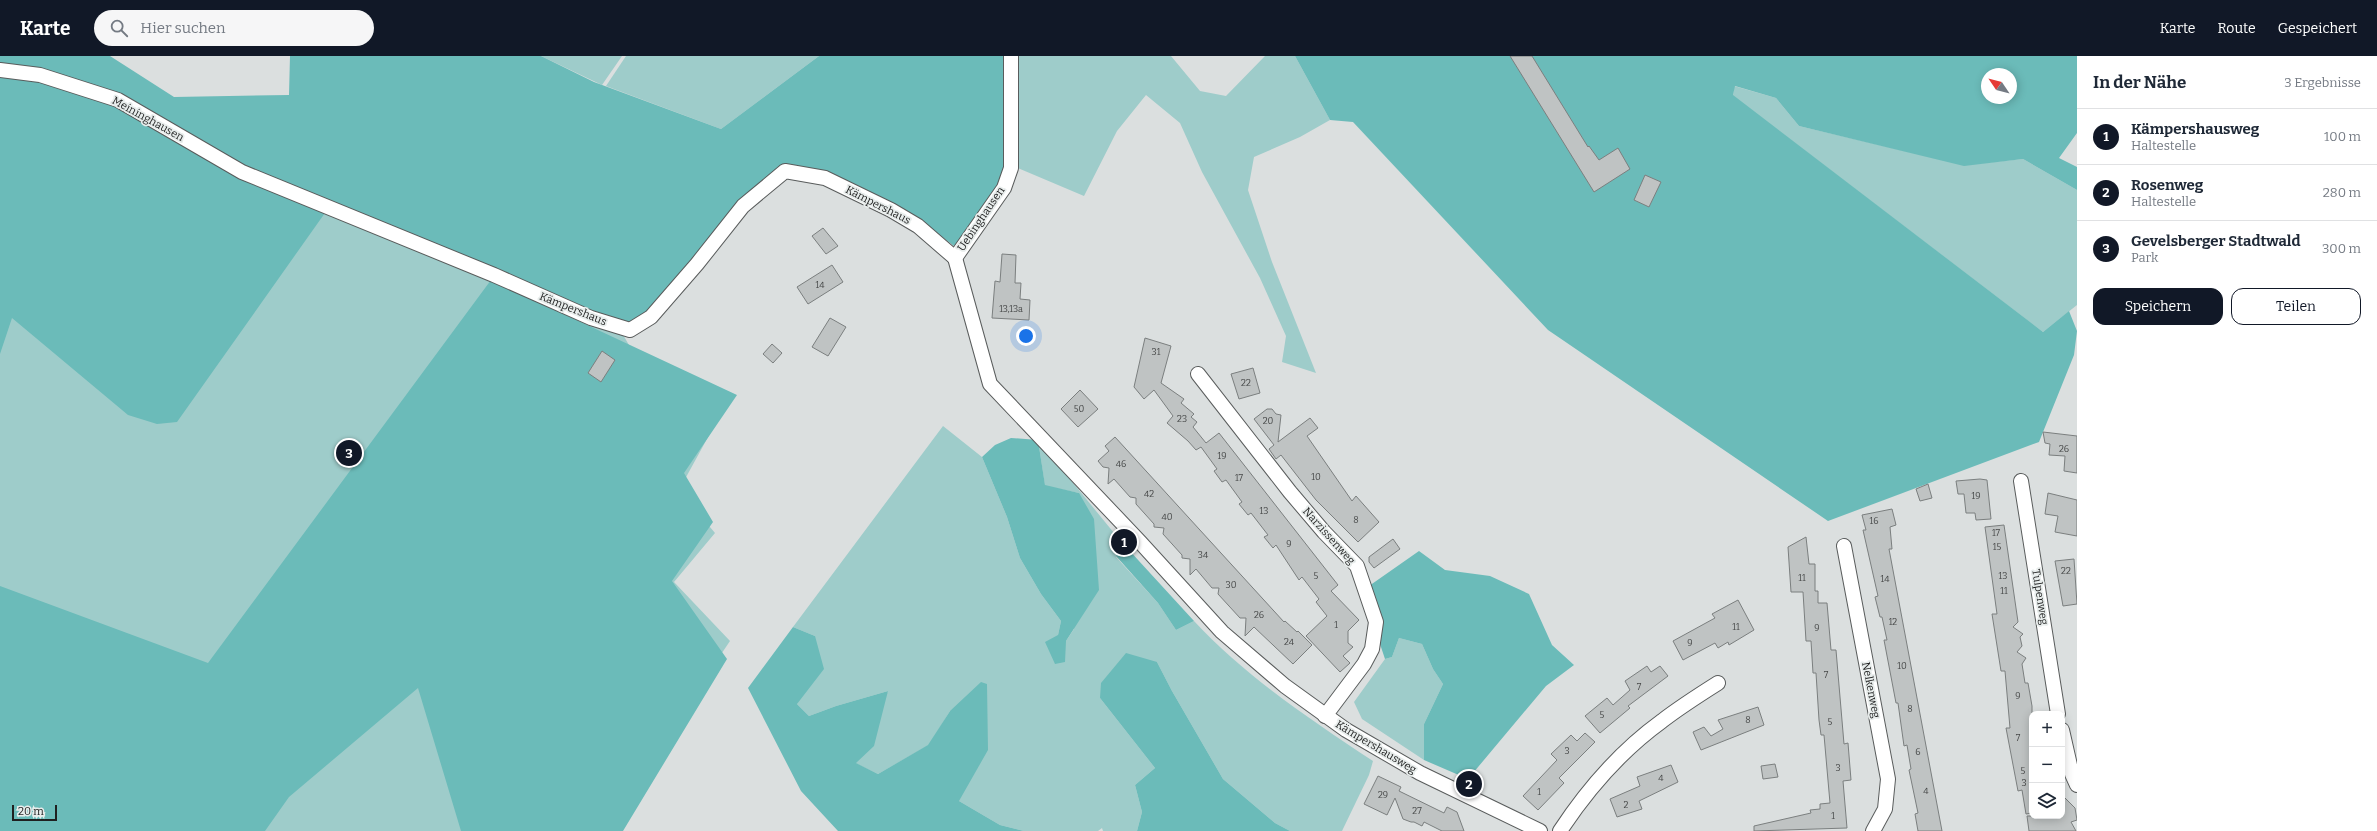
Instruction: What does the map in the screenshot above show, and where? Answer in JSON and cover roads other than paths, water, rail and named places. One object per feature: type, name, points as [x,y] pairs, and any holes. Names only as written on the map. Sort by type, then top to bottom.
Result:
[{"type":"street","name":"Uebinghausen","points":[[955,258],[1004,188],[1011,168],[1011,56]]},
{"type":"street","name":"Meininghausen","points":[[0,70],[40,75],[118,100],[242,172]]},
{"type":"street","name":"Kämpershaus","points":[[242,172],[494,275],[591,318],[630,330],[651,317],[697,264],[743,206],[785,171],[825,178],[891,210],[918,226],[955,258]]},
{"type":"street","name":"Kämpershausweg","points":[[955,258],[990,384],[1135,536],[1222,632],[1262,667],[1325,716],[1420,773],[1540,831]]},
{"type":"street","name":"Narzissenweg","points":[[1198,374],[1290,492],[1324,532],[1356,566],[1376,622],[1372,649],[1364,664],[1325,716]]},
{"type":"street","name":"Tulpenweg","points":[[2020,481],[2058,711]]},
{"type":"street","name":"Nelkenweg","points":[[1844,546],[1888,779],[1885,809],[1873,831]]},
{"type":"street","points":[[1560,831],[1581,799],[1615,763],[1661,721],[1718,683]]},
{"type":"street","points":[[2065,743],[2072,774],[2077,785]]},
{"type":"place","name":"Gevelsberger Stadtwald","points":[[349,453]]},
{"type":"place","name":"Kämpershausweg","points":[[1124,542]]},
{"type":"place","name":"Rosenweg","points":[[1469,784]]}]
